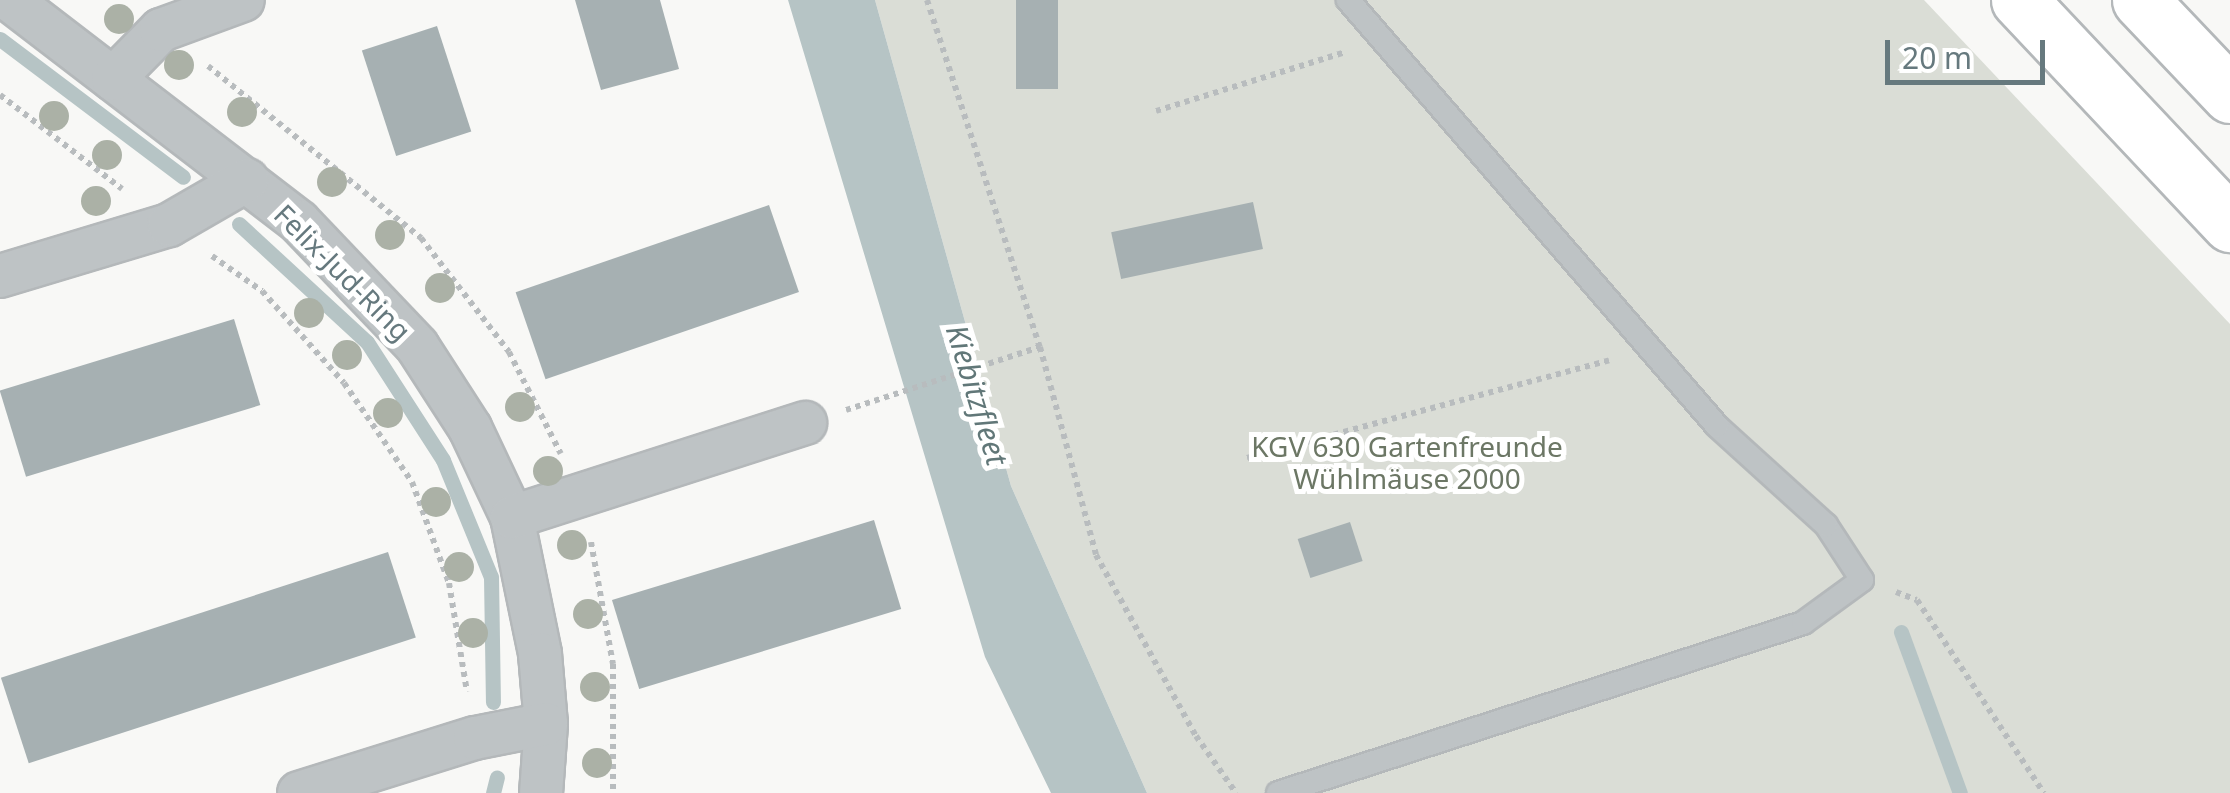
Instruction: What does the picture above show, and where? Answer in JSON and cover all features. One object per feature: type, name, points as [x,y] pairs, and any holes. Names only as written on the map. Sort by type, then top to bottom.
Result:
[{"type":"highway","points":[[2020,0],[2230,224]]},
{"type":"highway","points":[[2140,0],[2230,95]]},
{"type":"street","name":"Felix-Jud-Ring","points":[[10,0],[247,180],[354,275],[417,346],[470,428],[512,517],[531,598],[546,724],[540,793]]},
{"type":"street","points":[[113,79],[161,30],[243,0]]},
{"type":"street","points":[[0,276],[169,226],[247,180]]},
{"type":"street","points":[[512,517],[805,423]]},
{"type":"street","points":[[299,793],[474,738],[546,724]]},
{"type":"lane","points":[[1278,793],[1803,623],[1862,580],[1826,525],[1718,426],[1348,0]]},
{"type":"path","points":[[927,0],[1040,347],[1096,555],[1196,736],[1236,793]]},
{"type":"path","points":[[1156,112],[1386,40]]},
{"type":"path","points":[[0,95],[169,226],[262,291],[344,383],[412,482],[449,582],[474,738]]},
{"type":"path","points":[[871,402],[1040,347]]},
{"type":"path","points":[[1247,458],[1654,348]]},
{"type":"path","points":[[1862,580],[1916,600],[2044,793]]},
{"type":"green space","name":"KGV 630 Gartenfreunde Wühlmäuse 2000","points":[[875,0],[1924,0],[2230,324],[2230,793],[1147,793],[1011,486]]},
{"type":"water","name":"Kiebitzfleet","points":[[788,0],[875,0],[1011,486],[1147,793],[1051,793],[985,657]]},
{"type":"building","points":[[575,0],[660,0],[679,69],[601,90]]},
{"type":"building","points":[[1016,0],[1058,0],[1058,89],[1016,89]]},
{"type":"building","points":[[437,26],[471,132],[396,156],[362,50]]},
{"type":"building","points":[[1253,202],[1263,249],[1121,279],[1111,232]]},
{"type":"building","points":[[769,205],[799,292],[546,379],[516,292]]},
{"type":"building","points":[[234,319],[260,405],[26,477],[0,391]]},
{"type":"building","points":[[874,520],[901,609],[639,689],[612,600]]},
{"type":"building","points":[[1350,522],[1363,561],[1310,578],[1298,539]]},
{"type":"building","points":[[388,552],[416,638],[29,763],[1,678]]},
{"type":"waterway","points":[[0,39],[183,177]]},
{"type":"waterway","points":[[239,224],[367,342],[443,460],[491,577],[493,702]]},
{"type":"waterway","points":[[1901,632],[1960,793]]},
{"type":"waterway","points":[[493,793],[497,777]]}]
